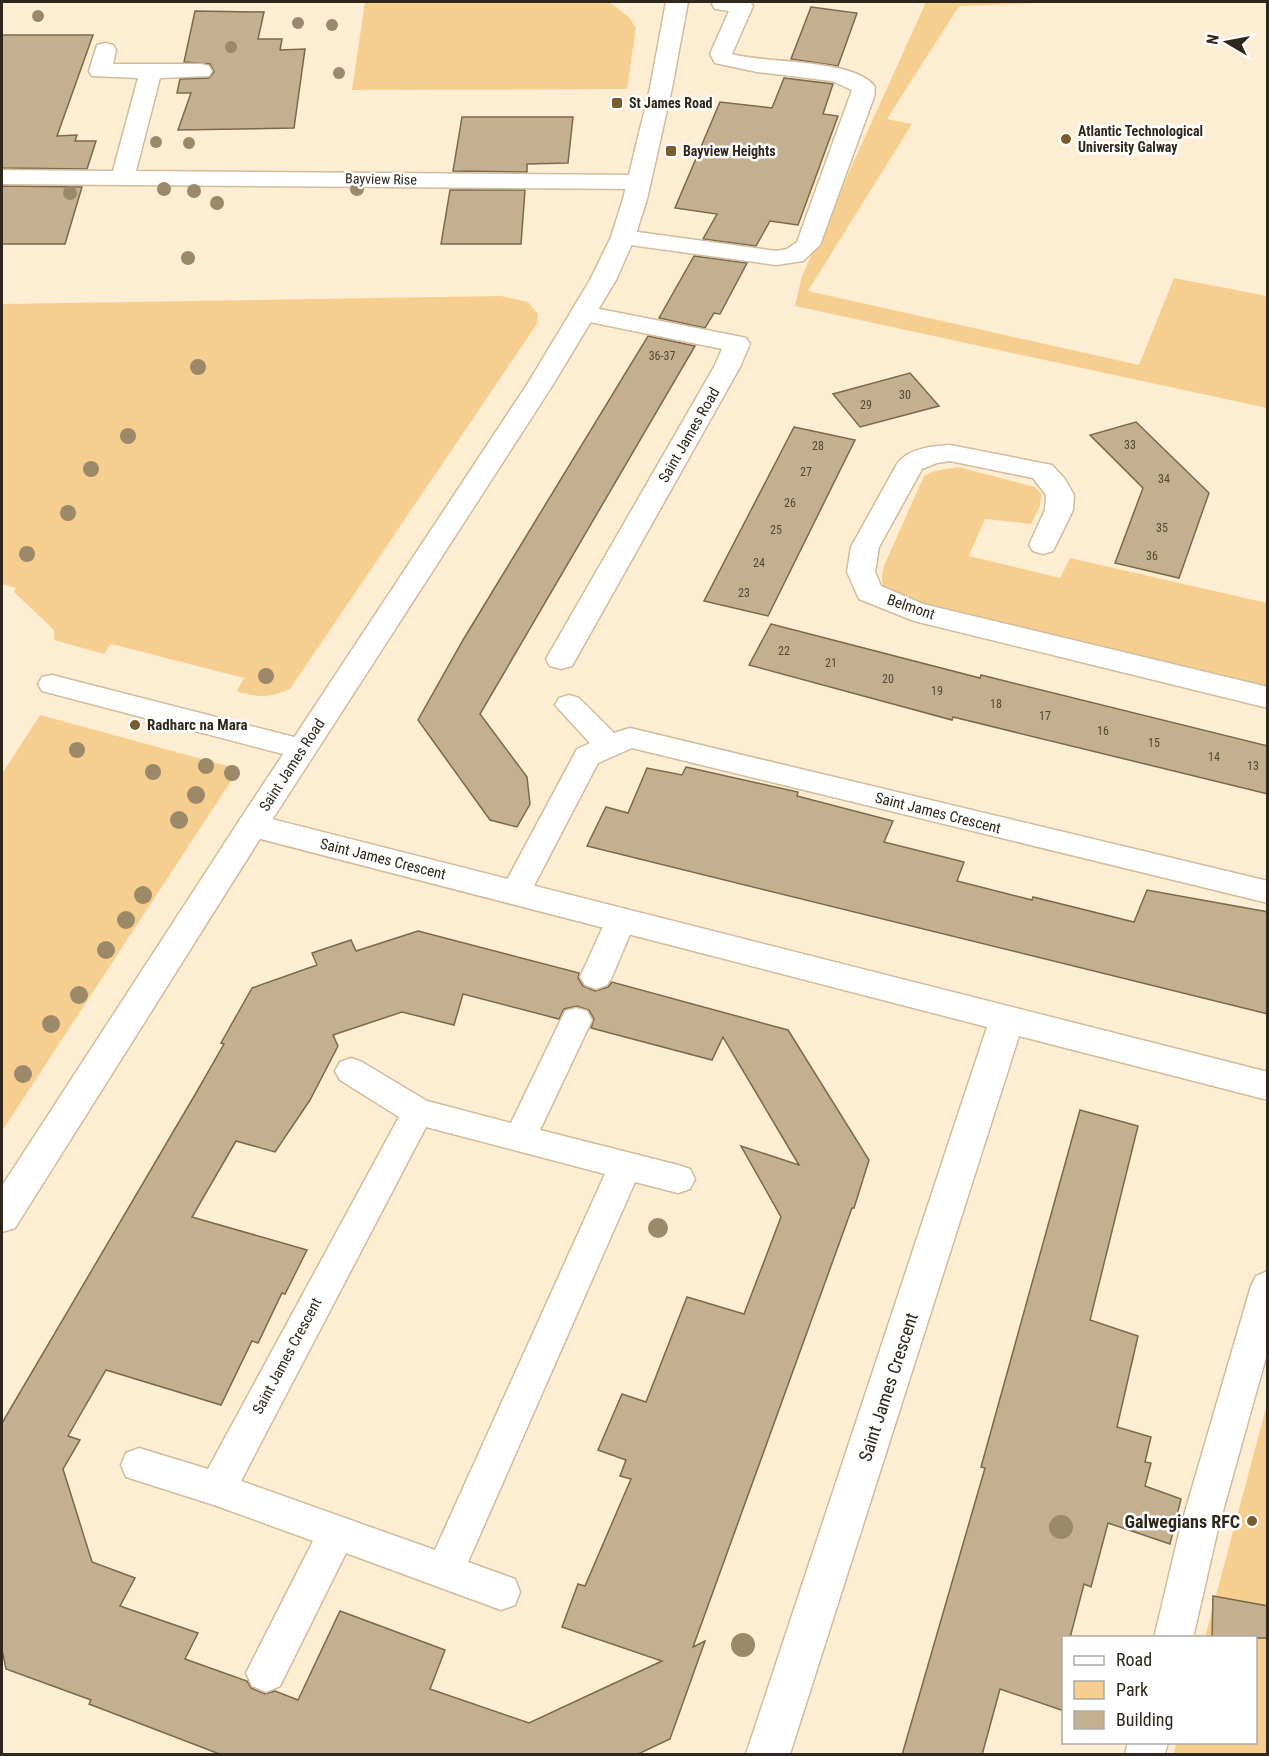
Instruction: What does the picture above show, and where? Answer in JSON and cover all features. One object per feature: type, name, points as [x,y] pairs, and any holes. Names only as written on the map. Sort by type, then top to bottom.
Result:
[{"type":"street","name":"Saint James Road","points":[[2,1218],[252,826],[584,314],[608,271],[623,237],[639,182],[661,88],[677,2]]},
{"type":"street","points":[[623,237],[776,258],[794,256],[808,245],[863,97],[864,87],[840,76],[741,64],[723,58],[721,54],[741,6],[723,4]]},
{"type":"street","points":[[105,50],[100,72],[201,70]]},
{"type":"street","points":[[123,176],[151,71]]},
{"type":"street","name":"Bayview Rise","points":[[2,177],[123,176],[639,182]]},
{"type":"street","name":"Saint James Road","points":[[561,659],[727,367],[737,344],[584,314]]},
{"type":"street","name":"Belmont","points":[[1043,544],[1059,510],[1060,495],[1042,471],[950,453],[931,454],[910,464],[896,487],[865,547],[861,572],[869,592],[914,611],[1268,698]]},
{"type":"street","name":"Saint James Crescent","points":[[252,826],[1268,1086]]},
{"type":"street","name":"Saint James Crescent","points":[[768,1755],[1007,1019]]},
{"type":"lane","points":[[51,684],[302,749]]},
{"type":"lane","points":[[569,705],[609,745]]},
{"type":"lane","name":"Saint James Crescent","points":[[515,893],[587,756],[630,738],[1268,892]]},
{"type":"lane","points":[[596,977],[621,920]]},
{"type":"lane","points":[[520,1138],[576,1020]]},
{"type":"lane","points":[[351,1071],[417,1112],[678,1179]]},
{"type":"lane","name":"Saint James Crescent","points":[[217,1489],[417,1112]]},
{"type":"lane","points":[[445,1571],[626,1166]]},
{"type":"lane","points":[[1173,1636],[1199,1529],[1268,1286]]},
{"type":"lane","points":[[139,1465],[217,1489],[501,1592]]},
{"type":"lane","points":[[266,1673],[337,1532]]},
{"type":"green space","points":[[365,2],[609,2],[629,17],[636,28],[627,89],[352,90]]},
{"type":"green space","points":[[926,2],[1061,2],[959,6],[887,119],[912,124],[808,291],[1139,365],[1174,278],[1267,296],[1267,408],[795,306],[802,276]]},
{"type":"green space","name":"Radharc na Mara","points":[[501,296],[528,302],[538,314],[537,324],[290,689],[264,696],[251,695],[237,691],[244,678],[111,644],[104,654],[54,640],[54,630],[14,592],[16,588],[2,584],[2,304]]},
{"type":"green space","points":[[958,467],[1035,487],[1042,494],[1040,506],[1031,524],[985,519],[969,556],[1060,578],[1070,558],[1267,603],[1267,686],[906,600],[889,591],[882,580],[884,566],[924,476],[934,471]]},
{"type":"green space","points":[[40,715],[239,769],[2,1131],[2,774]]},
{"type":"green space","name":"Galwegians RFC","points":[[1267,1404],[1267,1754],[1174,1754],[1176,1744],[1257,1744],[1257,1636],[1205,1636]]},
{"type":"building","points":[[811,7],[857,13],[838,66],[791,59]]},
{"type":"building","points":[[195,11],[264,12],[258,39],[282,39],[280,50],[305,49],[294,128],[178,130],[191,93],[177,93],[180,79],[209,78],[214,72],[210,64],[184,62]]},
{"type":"building","points":[[2,35],[93,35],[57,136],[77,135],[75,141],[96,141],[87,169],[2,168]]},
{"type":"building","points":[[784,78],[833,84],[823,114],[838,116],[798,225],[770,221],[756,246],[703,239],[717,214],[675,208],[720,102],[772,108]]},
{"type":"building","points":[[462,117],[573,117],[568,163],[527,164],[527,172],[453,171]]},
{"type":"building","points":[[2,186],[82,187],[65,244],[2,244]]},
{"type":"building","points":[[450,190],[525,190],[521,244],[441,244]]},
{"type":"building","points":[[694,256],[747,263],[720,314],[714,313],[705,328],[659,318]]},
{"type":"building","points":[[648,336],[695,346],[480,714],[527,777],[530,804],[517,827],[490,820],[418,720],[463,640]]},
{"type":"building","points":[[910,373],[939,406],[860,427],[833,394]]},
{"type":"building","points":[[1136,422],[1209,493],[1179,578],[1115,563],[1143,488],[1090,435]]},
{"type":"building","points":[[794,427],[855,440],[768,616],[704,601]]},
{"type":"building","points":[[771,624],[980,678],[981,675],[1268,746],[1268,794],[953,717],[952,720],[749,665]]},
{"type":"building","points":[[686,767],[798,792],[797,796],[893,821],[884,842],[964,862],[957,881],[1032,900],[1033,897],[1134,922],[1147,890],[1268,912],[1268,1014],[587,846],[606,807],[628,813],[647,768],[682,775]]},
{"type":"building","points":[[418,931],[579,973],[578,978],[583,986],[595,991],[608,987],[612,982],[788,1030],[869,1160],[854,1208],[852,1208],[693,1647],[705,1641],[670,1739],[636,1755],[222,1755],[89,1704],[91,1700],[6,1669],[2,1650],[2,1423],[196,1093],[252,988],[317,965],[312,953],[351,940],[356,951]],"holes":[[[463,994],[559,1019],[564,1009],[577,1006],[589,1010],[594,1019],[591,1028],[712,1060],[723,1037],[799,1165],[741,1146],[781,1217],[744,1314],[687,1297],[646,1402],[622,1394],[598,1450],[626,1460],[620,1476],[631,1479],[585,1586],[578,1584],[562,1627],[662,1661],[529,1723],[430,1689],[445,1650],[340,1611],[298,1700],[275,1691],[265,1694],[251,1688],[247,1681],[185,1659],[198,1633],[120,1606],[135,1578],[92,1562],[63,1469],[80,1440],[68,1436],[106,1370],[221,1405],[252,1341],[258,1343],[282,1293],[285,1294],[307,1250],[192,1217],[236,1141],[275,1152],[310,1100],[338,1046],[333,1035],[402,1012],[454,1025]]]},
{"type":"building","points":[[1080,1110],[1138,1126],[1090,1320],[1138,1336],[1117,1427],[1151,1437],[1145,1462],[1151,1463],[1145,1486],[1181,1499],[1170,1544],[1108,1523],[1091,1587],[1084,1584],[1071,1636],[1062,1636],[1062,1710],[1000,1689],[982,1755],[902,1755],[985,1468],[981,1467]]},
{"type":"building","points":[[1213,1596],[1268,1606],[1268,1638],[1212,1636]]},
{"type":"place","name":"St James Road","points":[[617,103]]},
{"type":"place","name":"Atlantic Technological University Galway","points":[[1066,139]]},
{"type":"place","name":"Bayview Heights","points":[[671,151]]},
{"type":"place","name":"Radharc na Mara","points":[[135,725]]},
{"type":"place","name":"Galwegians RFC","points":[[1252,1521]]}]
